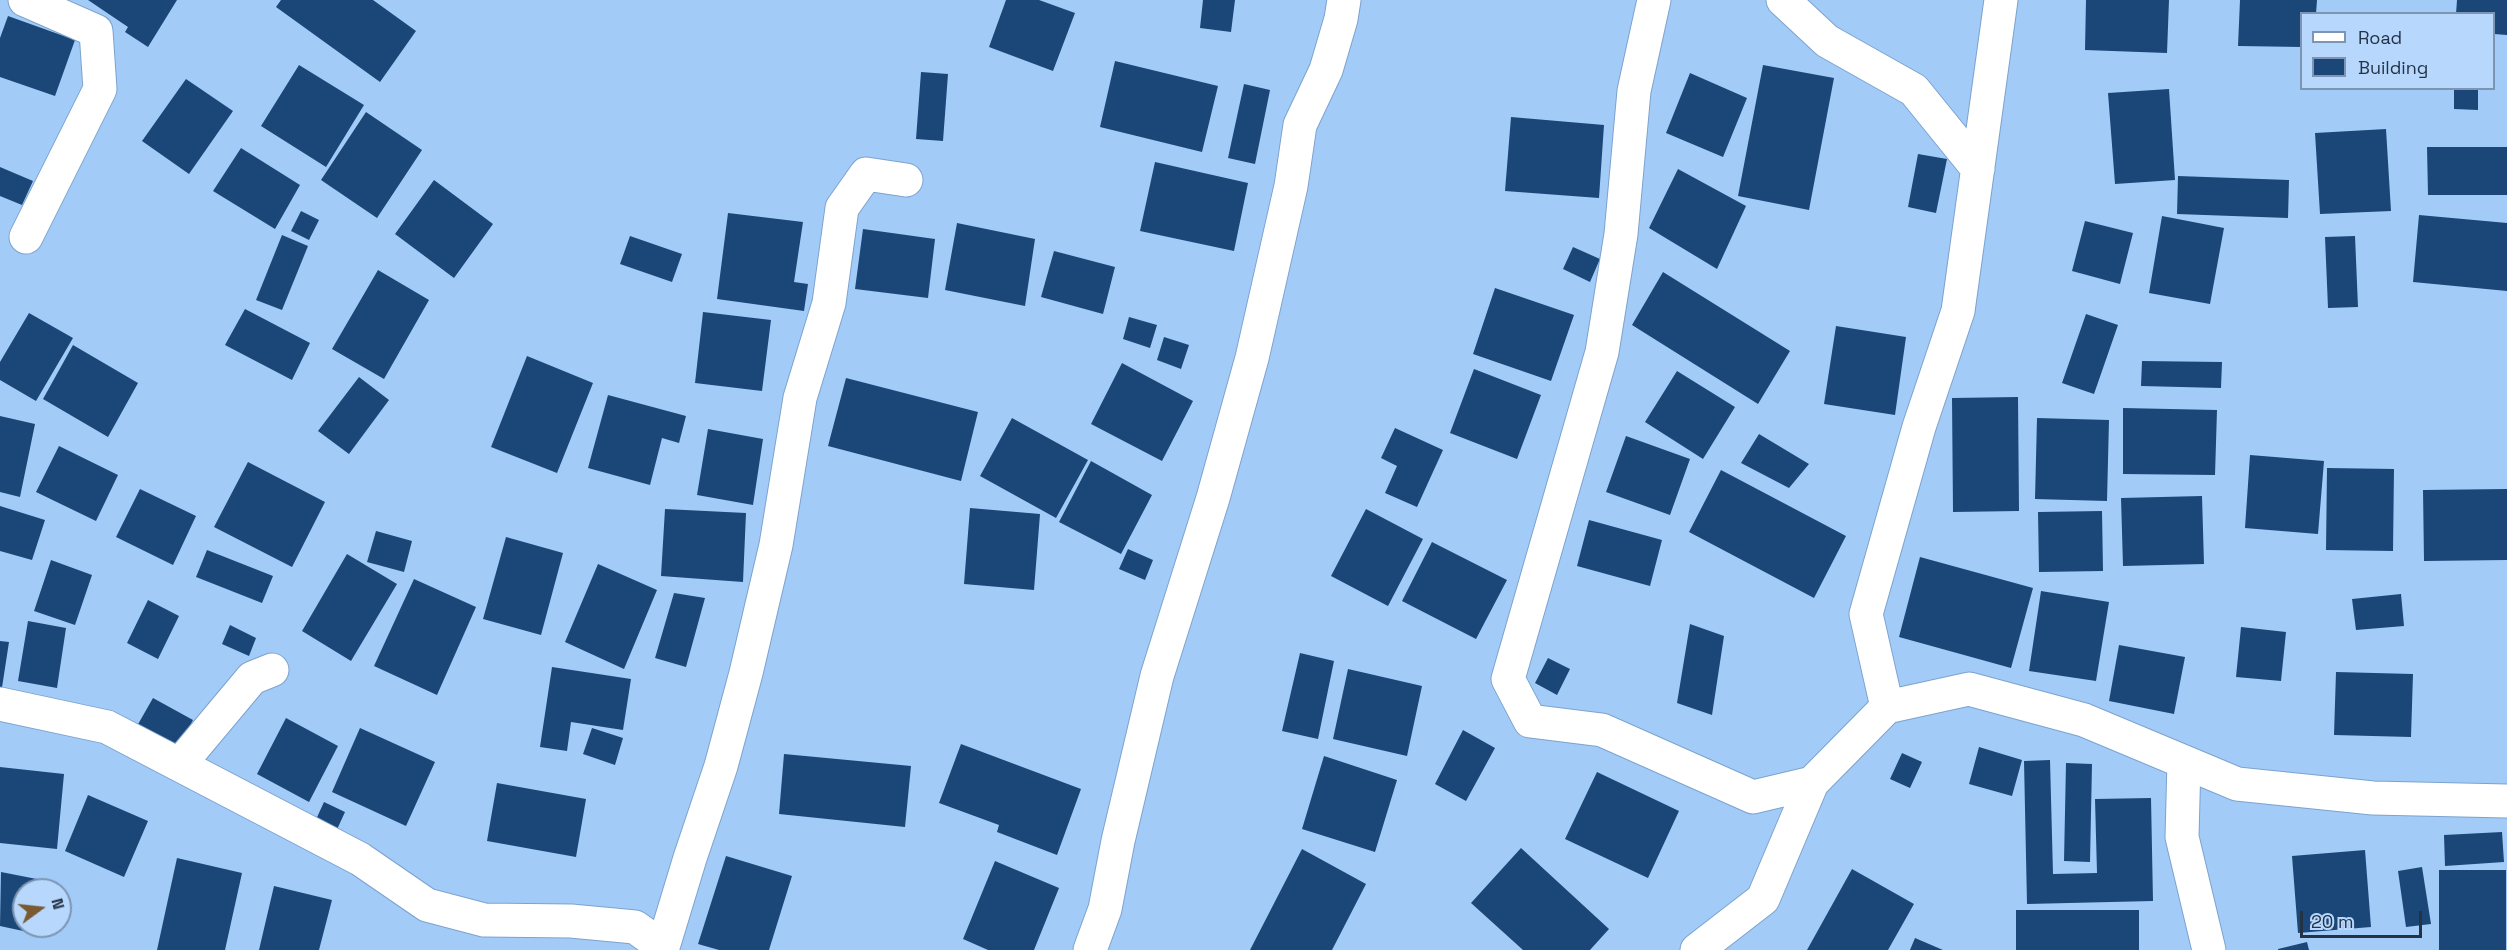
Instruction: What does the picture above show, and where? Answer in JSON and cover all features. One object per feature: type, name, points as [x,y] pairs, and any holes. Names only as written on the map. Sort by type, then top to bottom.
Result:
[{"type":"street","points":[[25,0],[96,31],[100,89],[26,237]]},
{"type":"street","points":[[1090,950],[1105,909],[1118,841],[1156,676],[1213,498],[1252,358],[1291,186],[1300,125],[1326,70],[1341,19],[1344,0]]},
{"type":"street","points":[[1654,0],[1634,91],[1620,234],[1602,352],[1508,678],[1530,721],[1602,730],[1753,797],[1812,783]]},
{"type":"street","points":[[1783,0],[1827,41],[1914,90],[1978,170]]},
{"type":"street","points":[[1887,707],[1866,614],[1919,427],[1958,311],[2001,0]]},
{"type":"street","points":[[0,704],[107,727],[360,859],[427,905],[484,920],[571,921],[635,927],[662,948],[721,766],[746,673],[776,545],[800,398],[829,303],[842,208],[866,174],[906,180]]},
{"type":"street","points":[[180,764],[252,678],[272,670]]},
{"type":"street","points":[[1697,950],[1763,898],[1812,783],[1887,707],[1969,689],[2084,720],[2237,784],[2373,798],[2507,801]]},
{"type":"street","points":[[2184,762],[2182,837],[2209,950]]},
{"type":"building","points":[[88,0],[177,0],[148,47],[125,32],[128,27]]},
{"type":"building","points":[[281,0],[373,0],[416,31],[380,82],[276,7]]},
{"type":"building","points":[[1006,0],[1039,0],[1075,13],[1053,71],[989,47]]},
{"type":"building","points":[[1203,0],[1235,0],[1231,32],[1200,28]]},
{"type":"building","points":[[2086,0],[2169,0],[2167,53],[2085,50]]},
{"type":"building","points":[[2240,0],[2317,0],[2316,12],[2300,12],[2300,47],[2238,46]]},
{"type":"building","points":[[2457,0],[2507,0],[2507,35],[2495,34],[2495,12],[2456,12]]},
{"type":"building","points":[[8,16],[75,40],[55,96],[0,77],[0,38]]},
{"type":"building","points":[[1115,61],[1218,86],[1202,152],[1100,127]]},
{"type":"building","points":[[299,65],[364,105],[326,167],[261,126]]},
{"type":"building","points":[[1763,65],[1834,78],[1809,210],[1738,196]]},
{"type":"building","points":[[921,72],[948,74],[943,141],[916,139]]},
{"type":"building","points":[[1690,73],[1747,98],[1723,157],[1666,133]]},
{"type":"building","points":[[186,79],[233,111],[189,174],[142,141]]},
{"type":"building","points":[[1244,84],[1270,90],[1255,164],[1228,158]]},
{"type":"building","points":[[2169,89],[2175,180],[2115,184],[2108,93]]},
{"type":"building","points":[[2454,90],[2478,90],[2478,110],[2454,109]]},
{"type":"building","points":[[366,112],[422,150],[377,218],[321,180]]},
{"type":"building","points":[[1511,117],[1604,125],[1599,198],[1505,191]]},
{"type":"building","points":[[2386,129],[2391,211],[2320,214],[2315,133]]},
{"type":"building","points":[[2427,147],[2507,147],[2507,195],[2428,195]]},
{"type":"building","points":[[241,148],[300,185],[275,229],[213,191]]},
{"type":"building","points":[[1918,154],[1947,159],[1936,213],[1908,207]]},
{"type":"building","points":[[1155,162],[1248,183],[1234,251],[1140,231]]},
{"type":"building","points":[[0,167],[33,181],[22,205],[0,196]]},
{"type":"building","points":[[1678,169],[1746,206],[1717,269],[1649,228]]},
{"type":"building","points":[[2178,176],[2289,180],[2288,218],[2177,214]]},
{"type":"building","points":[[434,180],[493,224],[454,278],[395,234]]},
{"type":"building","points":[[301,211],[319,220],[309,240],[291,231]]},
{"type":"building","points":[[728,213],[803,222],[794,282],[808,284],[804,311],[717,299]]},
{"type":"building","points":[[2419,215],[2507,223],[2507,291],[2413,282]]},
{"type":"building","points":[[2162,216],[2224,228],[2210,304],[2149,293]]},
{"type":"building","points":[[2085,221],[2133,233],[2120,284],[2072,271]]},
{"type":"building","points":[[957,223],[1035,239],[1025,306],[945,290]]},
{"type":"building","points":[[863,229],[935,239],[928,298],[855,289]]},
{"type":"building","points":[[282,235],[308,246],[282,310],[256,300]]},
{"type":"building","points":[[630,236],[682,254],[672,282],[620,264]]},
{"type":"building","points":[[2355,236],[2358,307],[2328,308],[2325,237]]},
{"type":"building","points":[[1573,247],[1600,259],[1590,282],[1563,269]]},
{"type":"building","points":[[1054,251],[1115,267],[1103,314],[1041,297]]},
{"type":"building","points":[[378,270],[429,300],[384,379],[332,349]]},
{"type":"building","points":[[1663,272],[1790,351],[1758,404],[1632,325]]},
{"type":"building","points":[[1495,288],[1574,315],[1551,381],[1473,354]]},
{"type":"building","points":[[245,309],[310,343],[292,380],[225,345]]},
{"type":"building","points":[[703,312],[771,320],[762,391],[695,383]]},
{"type":"building","points":[[29,313],[73,338],[36,401],[0,380],[0,362]]},
{"type":"building","points":[[2086,314],[2118,325],[2094,394],[2062,383]]},
{"type":"building","points":[[1129,317],[1157,325],[1150,348],[1123,339]]},
{"type":"building","points":[[1836,326],[1906,337],[1895,415],[1824,404]]},
{"type":"building","points":[[1164,337],[1189,345],[1181,369],[1157,360]]},
{"type":"building","points":[[73,345],[138,383],[108,437],[43,399]]},
{"type":"building","points":[[527,356],[593,383],[557,473],[491,447]]},
{"type":"building","points":[[2142,361],[2222,362],[2221,388],[2141,386]]},
{"type":"building","points":[[1122,363],[1193,401],[1162,461],[1091,424]]},
{"type":"building","points":[[1474,369],[1541,395],[1517,459],[1450,433]]},
{"type":"building","points":[[1677,371],[1735,407],[1703,459],[1645,422]]},
{"type":"building","points":[[359,377],[389,400],[349,454],[318,431]]},
{"type":"building","points":[[846,378],[978,412],[961,481],[828,446]]},
{"type":"building","points":[[608,395],[686,416],[679,443],[662,438],[650,485],[588,468]]},
{"type":"building","points":[[2018,397],[2019,511],[1953,512],[1952,398]]},
{"type":"building","points":[[2123,408],[2217,410],[2215,475],[2123,474]]},
{"type":"building","points":[[0,416],[35,424],[20,497],[0,492]]},
{"type":"building","points":[[1012,418],[1088,460],[1056,518],[980,476]]},
{"type":"building","points":[[2037,418],[2109,420],[2107,501],[2035,499]]},
{"type":"building","points":[[1395,428],[1443,450],[1417,507],[1385,493],[1397,466],[1381,458]]},
{"type":"building","points":[[708,429],[763,439],[753,505],[697,495]]},
{"type":"building","points":[[1759,434],[1809,464],[1789,488],[1741,463]]},
{"type":"building","points":[[1626,436],[1690,459],[1670,515],[1606,492]]},
{"type":"building","points":[[59,446],[118,475],[96,521],[36,492]]},
{"type":"building","points":[[2250,455],[2324,461],[2318,534],[2245,528]]},
{"type":"building","points":[[1091,461],[1152,495],[1121,554],[1059,522]]},
{"type":"building","points":[[248,462],[325,502],[292,567],[214,527]]},
{"type":"building","points":[[2327,468],[2394,469],[2393,551],[2326,550]]},
{"type":"building","points":[[1721,470],[1846,536],[1814,598],[1689,532]]},
{"type":"building","points":[[140,489],[196,516],[173,565],[116,537]]},
{"type":"building","points":[[2507,489],[2507,560],[2424,561],[2423,490]]},
{"type":"building","points":[[2202,496],[2204,564],[2123,566],[2121,498]]},
{"type":"building","points":[[0,506],[45,520],[32,560],[0,551]]},
{"type":"building","points":[[970,508],[1040,514],[1034,590],[964,584]]},
{"type":"building","points":[[665,509],[746,513],[743,582],[661,576]]},
{"type":"building","points":[[1366,509],[1423,539],[1388,606],[1331,576]]},
{"type":"building","points":[[2102,511],[2103,571],[2039,572],[2038,512]]},
{"type":"building","points":[[1589,520],[1662,540],[1650,586],[1577,566]]},
{"type":"building","points":[[376,531],[412,541],[404,572],[367,562]]},
{"type":"building","points":[[506,537],[563,553],[541,635],[483,619]]},
{"type":"building","points":[[1432,542],[1507,580],[1476,639],[1402,601]]},
{"type":"building","points":[[1128,549],[1153,560],[1145,580],[1119,569]]},
{"type":"building","points":[[207,550],[273,576],[262,603],[196,577]]},
{"type":"building","points":[[347,554],[397,584],[351,661],[302,631]]},
{"type":"building","points":[[1920,557],[2033,588],[2011,668],[1899,637]]},
{"type":"building","points":[[51,560],[92,575],[75,625],[34,611]]},
{"type":"building","points":[[598,564],[657,590],[624,669],[565,642]]},
{"type":"building","points":[[414,579],[476,607],[437,695],[374,666]]},
{"type":"building","points":[[2041,591],[2109,602],[2096,681],[2029,671]]},
{"type":"building","points":[[674,593],[705,598],[686,667],[655,658]]},
{"type":"building","points":[[2401,594],[2404,626],[2356,630],[2352,599]]},
{"type":"building","points":[[148,600],[179,616],[158,659],[127,643]]},
{"type":"building","points":[[28,621],[66,628],[57,688],[18,681]]},
{"type":"building","points":[[1690,624],[1724,636],[1712,715],[1677,703]]},
{"type":"building","points":[[230,625],[256,638],[249,656],[222,644]]},
{"type":"building","points":[[2241,627],[2286,632],[2281,681],[2236,677]]},
{"type":"building","points":[[0,641],[9,642],[1,694],[0,694]]},
{"type":"building","points":[[2119,645],[2185,657],[2174,714],[2109,701]]},
{"type":"building","points":[[1300,653],[1334,661],[1318,739],[1282,731]]},
{"type":"building","points":[[1548,658],[1570,669],[1557,695],[1535,683]]},
{"type":"building","points":[[552,667],[631,679],[623,730],[571,722],[567,751],[540,747]]},
{"type":"building","points":[[1348,669],[1422,686],[1407,756],[1333,739]]},
{"type":"building","points":[[2336,672],[2413,674],[2411,737],[2334,735]]},
{"type":"building","points":[[153,698],[193,720],[178,749],[137,726]]},
{"type":"building","points":[[286,718],[338,746],[309,802],[257,774]]},
{"type":"building","points":[[360,728],[435,762],[406,826],[332,792]]},
{"type":"building","points":[[592,728],[623,738],[615,765],[583,754]]},
{"type":"building","points":[[1463,730],[1495,748],[1466,801],[1435,784]]},
{"type":"building","points":[[961,744],[1081,789],[1057,855],[997,832],[999,825],[939,803]]},
{"type":"building","points":[[1979,747],[2022,760],[2012,796],[1969,784]]},
{"type":"building","points":[[1902,753],[1922,762],[1910,788],[1890,779]]},
{"type":"building","points":[[784,754],[911,766],[905,827],[779,814]]},
{"type":"building","points":[[1324,756],[1397,780],[1375,852],[1302,829]]},
{"type":"building","points":[[2050,760],[2053,874],[2097,873],[2095,799],[2151,798],[2153,901],[2027,904],[2024,761]]},
{"type":"building","points":[[2066,763],[2092,764],[2090,862],[2064,861]]},
{"type":"building","points":[[0,767],[64,774],[57,849],[0,843]]},
{"type":"building","points":[[1597,772],[1679,811],[1648,878],[1565,839]]},
{"type":"building","points":[[497,783],[586,799],[576,857],[487,841]]},
{"type":"building","points":[[88,795],[148,821],[124,877],[65,851]]},
{"type":"building","points":[[324,802],[345,812],[334,836],[313,826]]},
{"type":"building","points":[[2502,832],[2504,862],[2445,866],[2444,835]]},
{"type":"building","points":[[1521,848],[1609,929],[1590,950],[1523,950],[1471,903]]},
{"type":"building","points":[[1302,849],[1366,884],[1332,950],[1250,950]]},
{"type":"building","points":[[2365,850],[2371,927],[2298,933],[2292,856]]},
{"type":"building","points":[[726,856],[792,876],[769,950],[719,950],[698,944]]},
{"type":"building","points":[[177,858],[242,873],[225,950],[157,950]]},
{"type":"building","points":[[995,861],[1059,888],[1034,950],[988,950],[963,939]]},
{"type":"building","points":[[2422,867],[2431,924],[2406,927],[2398,871]]},
{"type":"building","points":[[1852,869],[1914,904],[1888,950],[1807,950]]},
{"type":"building","points":[[2439,870],[2506,870],[2506,950],[2439,950]]},
{"type":"building","points":[[1,872],[32,878],[12,878],[12,929],[0,926]]},
{"type":"building","points":[[274,886],[332,900],[319,950],[259,950]]},
{"type":"building","points":[[2016,910],[2139,910],[2139,950],[2016,950]]},
{"type":"building","points":[[1915,938],[1943,950],[1910,950]]},
{"type":"building","points":[[2307,942],[2309,950],[2278,950],[2278,949]]}]
